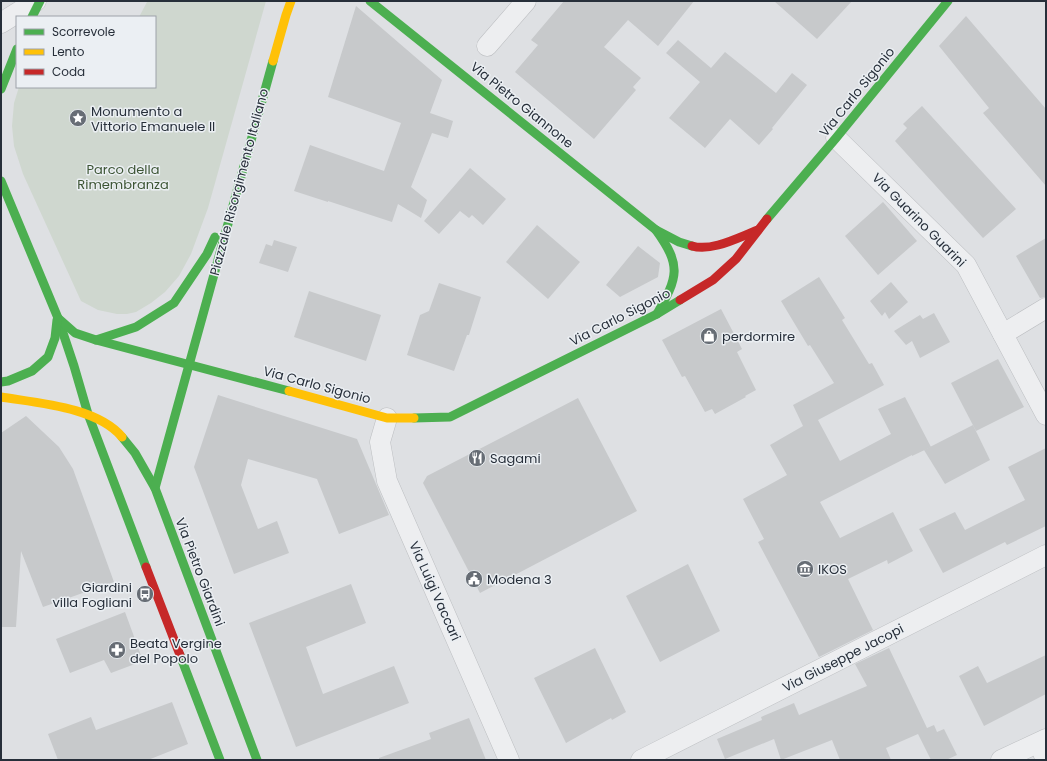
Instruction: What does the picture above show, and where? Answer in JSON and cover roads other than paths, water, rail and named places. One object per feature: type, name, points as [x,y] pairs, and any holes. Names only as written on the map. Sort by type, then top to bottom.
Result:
[{"type":"street","points":[[1,23],[36,1]]},
{"type":"street","points":[[32,16],[40,1]]},
{"type":"street","name":"Piazzale Risorgimento Italiano","points":[[155,488],[239,182],[291,1]]},
{"type":"street","name":"Via Pietro Giannone","points":[[370,1],[656,230],[679,242],[699,248],[722,244],[759,229]]},
{"type":"street","points":[[487,46],[526,1]]},
{"type":"street","name":"Via Carlo Sigonio","points":[[190,364],[387,418],[450,417],[658,314],[713,280],[736,259],[759,229],[836,138],[948,1]]},
{"type":"street","points":[[1,89],[16,52]]},
{"type":"street","name":"Via Guarino Guarini","points":[[836,138],[966,265],[1046,415]]},
{"type":"street","points":[[1,181],[58,318],[88,414],[220,760]]},
{"type":"street","points":[[96,340],[136,327],[174,303],[207,254],[239,182]]},
{"type":"street","name":"Via Pietro Giannone","points":[[656,230],[670,252],[674,263],[675,275],[669,292],[658,314]]},
{"type":"street","points":[[1003,334],[1046,308]]},
{"type":"street","points":[[58,318],[75,333],[96,340],[190,364]]},
{"type":"street","points":[[1,382],[8,381],[32,371],[48,357],[55,338],[58,318]]},
{"type":"street","name":"Via Pietro Giardini","points":[[1,397],[57,406],[88,414],[116,430],[134,453],[155,488],[257,760]]},
{"type":"street","name":"Via Luigi Vaccari","points":[[387,418],[380,442],[388,481],[509,760]]},
{"type":"street","name":"Via Giuseppe Jacopi","points":[[641,760],[1046,555]]},
{"type":"street","points":[[1001,760],[1044,747]]},
{"type":"place","name":"Monumento a Vittorio Emanuele II","points":[[78,118]]},
{"type":"place","name":"perdormire","points":[[709,336]]},
{"type":"place","name":"Sagami","points":[[477,458]]},
{"type":"place","name":"IKOS","points":[[805,569]]},
{"type":"place","name":"Modena 3","points":[[474,579]]},
{"type":"place","name":"Giardini villa Fogliani","points":[[145,594]]},
{"type":"place","name":"Beata Vergine del Popolo","points":[[117,650]]},
{"type":"park label","name":"Parco della Rimembranza","points":[[123,176]]}]
